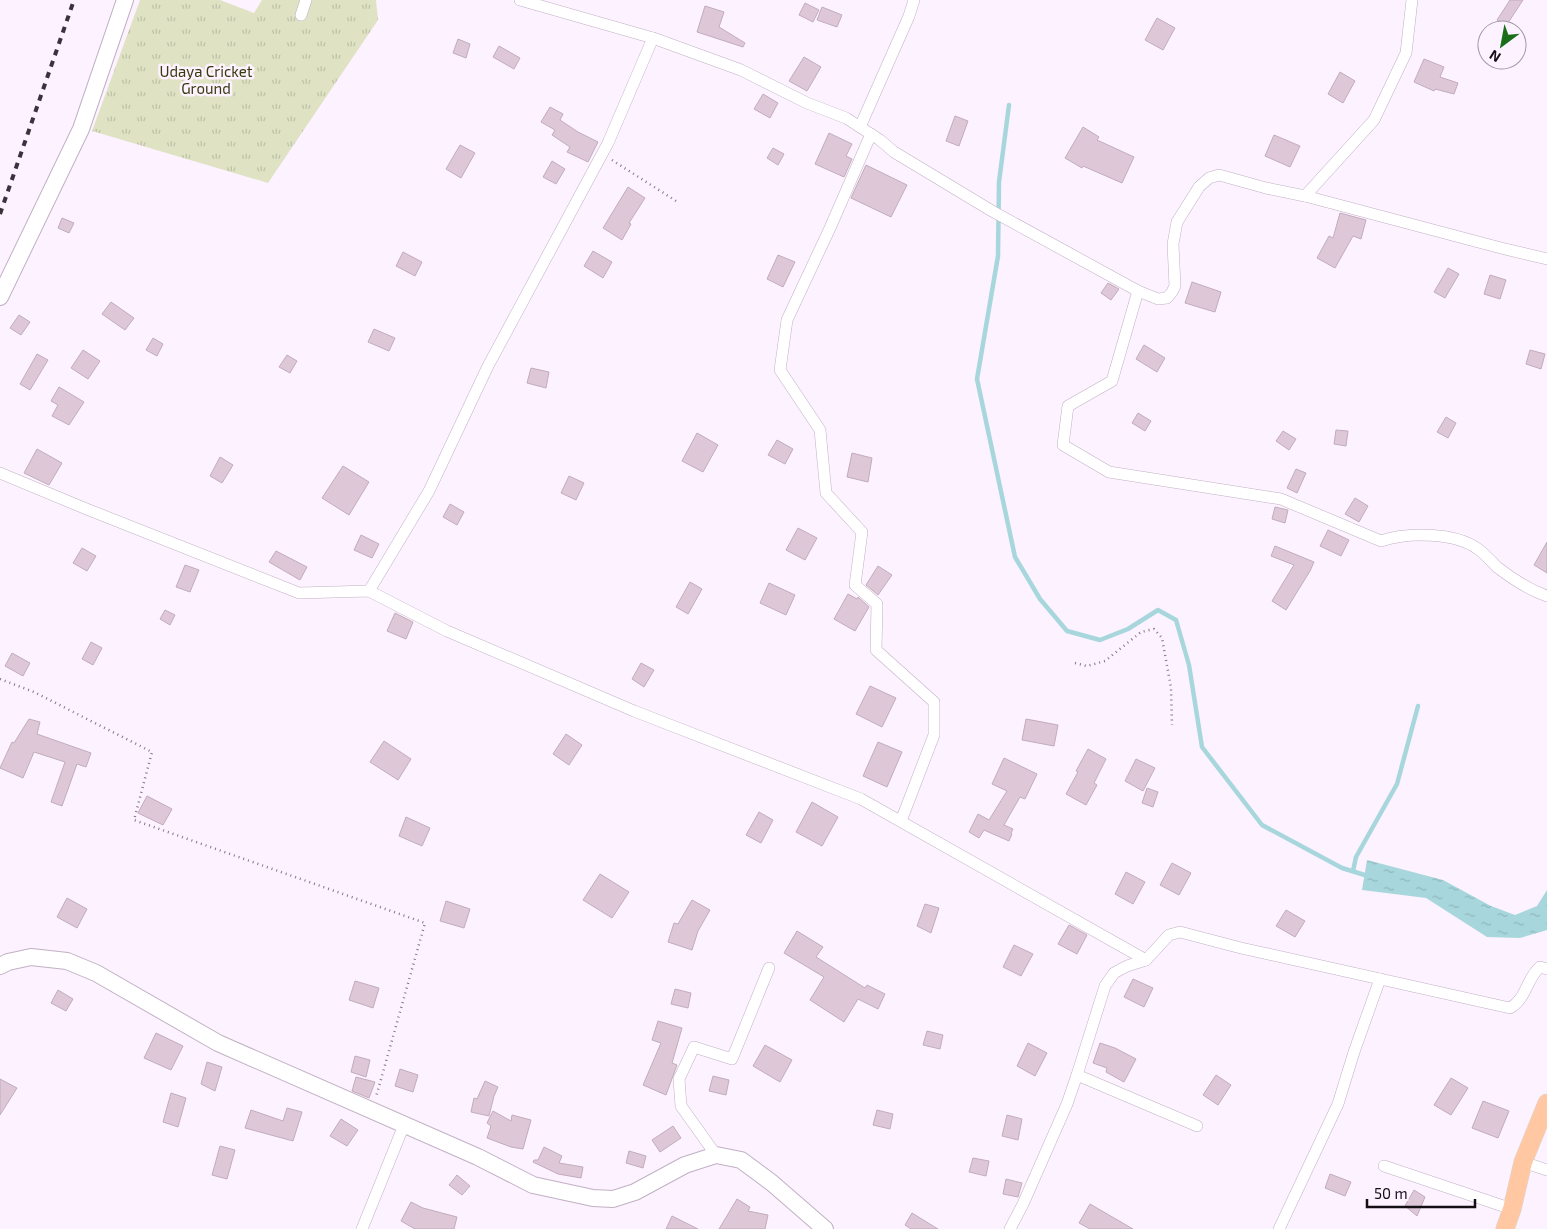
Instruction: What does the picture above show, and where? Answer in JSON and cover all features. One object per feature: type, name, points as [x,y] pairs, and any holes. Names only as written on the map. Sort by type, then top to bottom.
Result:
[{"type":"main road","points":[[1505,1229],[1524,1162],[1547,1103]]},
{"type":"street","points":[[0,297],[80,129],[125,0]]},
{"type":"street","points":[[301,15],[306,0]]},
{"type":"street","points":[[520,0],[653,38],[742,70],[807,103],[846,118],[894,152],[992,211],[1138,291],[1158,299],[1167,298],[1175,286],[1173,244],[1177,222],[1199,187],[1210,178],[1219,175],[1547,259]]},
{"type":"street","points":[[860,127],[909,16],[914,0]]},
{"type":"street","points":[[1305,196],[1374,120],[1406,53],[1412,0]]},
{"type":"street","points":[[369,591],[429,491],[488,366],[602,154],[653,38]]},
{"type":"street","points":[[871,134],[787,320],[780,370],[820,430],[826,492],[862,532],[856,585],[877,604],[876,650],[934,702],[934,735],[901,821]]},
{"type":"street","points":[[1138,291],[1112,382],[1068,406],[1063,445],[1108,472],[1281,499],[1381,541],[1394,536],[1437,536],[1463,541],[1477,548],[1499,568],[1547,596]]},
{"type":"street","points":[[0,472],[89,510],[299,593],[369,591],[447,632],[634,712],[861,799],[1146,960]]},
{"type":"street","points":[[1010,1229],[1023,1204],[1077,1075],[1105,986],[1114,974],[1127,966],[1146,960],[1169,935],[1180,932],[1510,1008],[1519,1003],[1535,972],[1540,967],[1547,969]]},
{"type":"street","points":[[0,966],[8,962],[31,957],[67,961],[96,974],[218,1043],[478,1157],[533,1185],[593,1198],[613,1199],[635,1192],[684,1165],[716,1155],[741,1160],[772,1183],[825,1229]]},
{"type":"street","points":[[716,1155],[682,1106],[679,1079],[694,1047],[732,1059],[769,968]]},
{"type":"street","points":[[1279,1229],[1338,1104],[1380,979]]},
{"type":"street","points":[[1077,1075],[1197,1126]]},
{"type":"street","points":[[362,1229],[404,1125]]},
{"type":"street","points":[[1524,1162],[1547,1170]]},
{"type":"street","points":[[1384,1166],[1512,1208]]},
{"type":"path","points":[[602,154],[676,201]]},
{"type":"path","points":[[1075,663],[1087,666],[1105,660],[1141,632],[1154,629],[1162,638],[1171,688],[1172,725]]},
{"type":"path","points":[[0,679],[34,692],[152,752],[134,820],[425,923],[372,1110]]},
{"type":"green space","name":"Udaya Cricket Ground","points":[[140,0],[220,0],[254,13],[262,0],[376,0],[378,20],[268,183],[92,131]]},
{"type":"water","points":[[1367,860],[1443,880],[1491,906],[1515,915],[1537,906],[1547,890],[1547,930],[1520,938],[1487,937],[1426,898],[1362,890]]},
{"type":"building","points":[[1510,0],[1523,0],[1510,20],[1497,20]]},
{"type":"building","points":[[805,3],[819,10],[813,22],[799,15]]},
{"type":"building","points":[[705,6],[724,12],[719,27],[745,43],[743,47],[697,32]]},
{"type":"building","points":[[822,7],[842,15],[837,27],[817,20]]},
{"type":"building","points":[[1157,18],[1175,28],[1163,50],[1145,40]]},
{"type":"building","points":[[458,39],[470,44],[466,58],[453,53]]},
{"type":"building","points":[[499,46],[520,58],[514,69],[493,57]]},
{"type":"building","points":[[804,57],[821,67],[807,91],[789,81]]},
{"type":"building","points":[[1424,59],[1444,67],[1440,77],[1458,83],[1454,94],[1435,89],[1434,91],[1414,82]]},
{"type":"building","points":[[1340,72],[1355,81],[1343,103],[1328,94]]},
{"type":"building","points":[[763,94],[778,103],[770,118],[754,109]]},
{"type":"building","points":[[550,107],[563,114],[560,120],[598,142],[588,162],[567,152],[570,147],[552,135],[555,130],[541,122]]},
{"type":"building","points":[[955,116],[968,121],[959,146],[946,141]]},
{"type":"building","points":[[1083,127],[1099,137],[1097,140],[1134,157],[1122,183],[1083,166],[1082,168],[1065,158]]},
{"type":"building","points":[[829,133],[852,144],[846,156],[852,159],[844,177],[815,164]]},
{"type":"building","points":[[1274,135],[1300,146],[1290,167],[1265,156]]},
{"type":"building","points":[[460,145],[475,153],[461,178],[446,169]]},
{"type":"building","points":[[773,148],[784,154],[778,165],[767,158]]},
{"type":"building","points":[[552,161],[565,169],[556,184],[543,177]]},
{"type":"building","points":[[866,165],[907,185],[891,217],[851,198]]},
{"type":"building","points":[[628,187],[645,198],[629,223],[631,224],[622,240],[603,228]]},
{"type":"building","points":[[1340,213],[1366,220],[1361,239],[1353,236],[1335,268],[1317,258],[1329,236],[1333,238]]},
{"type":"building","points":[[62,218],[74,223],[69,233],[58,228]]},
{"type":"building","points":[[593,251],[612,262],[603,278],[584,266]]},
{"type":"building","points":[[403,252],[422,262],[415,276],[396,266]]},
{"type":"building","points":[[778,255],[795,262],[783,287],[767,279]]},
{"type":"building","points":[[1448,268],[1459,274],[1445,298],[1434,292]]},
{"type":"building","points":[[1490,275],[1506,280],[1500,299],[1484,294]]},
{"type":"building","points":[[1192,282],[1221,292],[1215,312],[1185,303]]},
{"type":"building","points":[[1108,283],[1119,289],[1111,300],[1101,293]]},
{"type":"building","points":[[111,302],[134,318],[125,330],[102,314]]},
{"type":"building","points":[[19,315],[30,322],[21,335],[10,328]]},
{"type":"building","points":[[374,329],[395,338],[389,351],[368,342]]},
{"type":"building","points":[[153,338],[163,344],[157,356],[146,350]]},
{"type":"building","points":[[1144,345],[1165,358],[1157,372],[1136,359]]},
{"type":"building","points":[[83,350],[100,361],[88,379],[71,368]]},
{"type":"building","points":[[1530,350],[1545,354],[1541,369],[1526,364]]},
{"type":"building","points":[[37,354],[48,360],[30,390],[20,384]]},
{"type":"building","points":[[287,355],[297,361],[290,373],[279,367]]},
{"type":"building","points":[[531,368],[549,372],[546,388],[527,383]]},
{"type":"building","points":[[59,387],[84,402],[69,425],[52,416],[58,405],[51,401]]},
{"type":"building","points":[[1138,413],[1151,421],[1145,431],[1132,423]]},
{"type":"building","points":[[1446,417],[1456,423],[1448,438],[1437,432]]},
{"type":"building","points":[[1336,430],[1348,431],[1346,446],[1334,444]]},
{"type":"building","points":[[1283,431],[1296,439],[1289,450],[1276,441]]},
{"type":"building","points":[[697,433],[718,445],[703,472],[682,461]]},
{"type":"building","points":[[777,440],[793,449],[785,464],[768,455]]},
{"type":"building","points":[[37,449],[62,463],[49,485],[24,473]]},
{"type":"building","points":[[852,453],[872,458],[868,482],[847,477]]},
{"type":"building","points":[[220,457],[233,465],[222,483],[210,476]]},
{"type":"building","points":[[343,466],[369,482],[349,515],[322,498]]},
{"type":"building","points":[[1296,469],[1306,473],[1297,493],[1287,488]]},
{"type":"building","points":[[569,476],[584,483],[576,500],[561,493]]},
{"type":"building","points":[[1355,498],[1368,506],[1359,522],[1345,514]]},
{"type":"building","points":[[450,504],[464,512],[457,525],[443,517]]},
{"type":"building","points":[[1275,507],[1288,510],[1285,523],[1272,519]]},
{"type":"building","points":[[798,528],[817,538],[805,560],[786,550]]},
{"type":"building","points":[[1328,530],[1349,540],[1341,556],[1320,546]]},
{"type":"building","points":[[361,535],[379,544],[372,558],[354,550]]},
{"type":"building","points":[[1547,542],[1547,573],[1534,565]]},
{"type":"building","points":[[1275,546],[1314,562],[1286,610],[1272,601],[1294,565],[1271,556]]},
{"type":"building","points":[[82,548],[96,556],[87,571],[73,563]]},
{"type":"building","points":[[276,551],[307,567],[300,580],[269,562]]},
{"type":"building","points":[[185,565],[199,570],[190,592],[176,587]]},
{"type":"building","points":[[878,566],[892,575],[878,595],[866,585]]},
{"type":"building","points":[[690,582],[702,589],[688,614],[676,607]]},
{"type":"building","points":[[769,583],[795,595],[786,615],[760,603]]},
{"type":"building","points":[[848,594],[857,599],[858,597],[869,607],[855,631],[834,619]]},
{"type":"building","points":[[165,610],[175,615],[170,625],[160,619]]},
{"type":"building","points":[[395,613],[413,622],[406,639],[387,631]]},
{"type":"building","points":[[91,642],[102,648],[93,665],[82,659]]},
{"type":"building","points":[[12,653],[30,663],[23,676],[5,666]]},
{"type":"building","points":[[641,663],[654,670],[644,687],[632,679]]},
{"type":"building","points":[[870,686],[896,698],[882,727],[856,714]]},
{"type":"building","points":[[29,719],[40,722],[37,734],[91,753],[86,767],[77,764],[62,806],[51,802],[65,762],[34,752],[23,778],[0,768],[12,742],[14,743]]},
{"type":"building","points":[[1026,719],[1058,725],[1054,746],[1022,740]]},
{"type":"building","points":[[566,734],[582,745],[569,765],[553,754]]},
{"type":"building","points":[[384,741],[411,759],[398,780],[370,762]]},
{"type":"building","points":[[878,742],[902,752],[887,787],[863,776]]},
{"type":"building","points":[[1088,749],[1106,759],[1094,783],[1097,785],[1086,805],[1066,794]]},
{"type":"building","points":[[1004,758],[1037,774],[1025,799],[1020,797],[1004,825],[1013,829],[1009,841],[984,830],[979,838],[969,832],[978,814],[989,820],[1007,791],[992,784]]},
{"type":"building","points":[[1136,759],[1155,768],[1143,791],[1125,781]]},
{"type":"building","points":[[1147,788],[1158,792],[1153,807],[1142,803]]},
{"type":"building","points":[[147,796],[172,809],[163,825],[138,813]]},
{"type":"building","points":[[812,802],[838,817],[822,846],[796,832]]},
{"type":"building","points":[[759,812],[773,820],[761,843],[746,835]]},
{"type":"building","points":[[406,817],[430,828],[422,846],[399,836]]},
{"type":"building","points":[[1172,863],[1191,873],[1179,895],[1160,885]]},
{"type":"building","points":[[1126,872],[1145,882],[1133,904],[1115,894]]},
{"type":"building","points":[[600,874],[629,892],[612,918],[583,900]]},
{"type":"building","points":[[67,898],[87,909],[77,928],[57,917]]},
{"type":"building","points":[[692,900],[710,910],[698,931],[692,950],[668,942],[674,923],[678,924]]},
{"type":"building","points":[[446,901],[470,909],[464,928],[440,921]]},
{"type":"building","points":[[925,904],[939,908],[931,933],[917,926]]},
{"type":"building","points":[[1286,910],[1305,921],[1295,937],[1276,926]]},
{"type":"building","points":[[1069,925],[1087,935],[1077,954],[1058,944]]},
{"type":"building","points":[[797,931],[823,947],[816,957],[865,988],[867,985],[885,994],[878,1009],[858,999],[844,1022],[810,1000],[824,977],[784,953]]},
{"type":"building","points":[[1014,945],[1033,954],[1021,976],[1003,967]]},
{"type":"building","points":[[1133,979],[1153,988],[1144,1007],[1124,997]]},
{"type":"building","points":[[355,981],[379,988],[373,1008],[349,1000]]},
{"type":"building","points":[[675,989],[691,993],[688,1008],[671,1004]]},
{"type":"building","points":[[58,990],[73,999],[66,1011],[51,1003]]},
{"type":"building","points":[[658,1021],[682,1028],[672,1063],[677,1065],[666,1095],[643,1085],[661,1043],[652,1040]]},
{"type":"building","points":[[927,1031],[943,1035],[940,1049],[923,1045]]},
{"type":"building","points":[[156,1033],[183,1046],[171,1070],[144,1058]]},
{"type":"building","points":[[1028,1043],[1047,1053],[1035,1076],[1017,1066]]},
{"type":"building","points":[[1100,1043],[1115,1048],[1136,1059],[1124,1082],[1106,1072],[1107,1068],[1093,1063]]},
{"type":"building","points":[[765,1045],[792,1060],[780,1082],[753,1066]]},
{"type":"building","points":[[355,1056],[370,1060],[366,1077],[351,1072]]},
{"type":"building","points":[[207,1062],[222,1067],[215,1091],[201,1084]]},
{"type":"building","points":[[400,1069],[418,1075],[413,1092],[395,1086]]},
{"type":"building","points":[[1216,1075],[1231,1085],[1218,1105],[1203,1095]]},
{"type":"building","points":[[713,1076],[729,1080],[726,1095],[709,1091]]},
{"type":"building","points":[[356,1077],[375,1082],[369,1098],[352,1091]]},
{"type":"building","points":[[1451,1078],[1468,1088],[1451,1115],[1434,1105]]},
{"type":"building","points":[[0,1079],[17,1088],[0,1115]]},
{"type":"building","points":[[485,1081],[498,1087],[489,1116],[471,1112],[474,1098],[477,1099]]},
{"type":"building","points":[[171,1093],[186,1098],[178,1127],[163,1122]]},
{"type":"building","points":[[1483,1101],[1509,1111],[1498,1138],[1472,1128]]},
{"type":"building","points":[[287,1108],[302,1112],[293,1141],[245,1128],[251,1110],[283,1121]]},
{"type":"building","points":[[877,1110],[893,1114],[890,1129],[873,1125]]},
{"type":"building","points":[[493,1111],[511,1121],[512,1115],[531,1120],[523,1149],[511,1147],[487,1138],[491,1126],[487,1123]]},
{"type":"building","points":[[1007,1115],[1022,1119],[1018,1140],[1002,1136]]},
{"type":"building","points":[[341,1119],[358,1130],[347,1146],[330,1136]]},
{"type":"building","points":[[673,1126],[681,1138],[660,1152],[652,1140]]},
{"type":"building","points":[[220,1146],[235,1150],[227,1179],[212,1175]]},
{"type":"building","points":[[544,1147],[562,1156],[559,1163],[583,1167],[581,1178],[558,1174],[533,1162],[538,1160]]},
{"type":"building","points":[[629,1151],[646,1156],[643,1168],[626,1163]]},
{"type":"building","points":[[973,1158],[989,1161],[986,1176],[969,1172]]},
{"type":"building","points":[[1330,1174],[1351,1182],[1345,1196],[1325,1188]]},
{"type":"building","points":[[457,1175],[470,1186],[462,1195],[449,1185]]},
{"type":"building","points":[[1006,1179],[1022,1183],[1018,1197],[1003,1194]]},
{"type":"building","points":[[1414,1190],[1425,1197],[1417,1216],[1405,1206]]},
{"type":"building","points":[[737,1199],[750,1207],[748,1211],[768,1215],[765,1229],[719,1229]]},
{"type":"building","points":[[411,1202],[423,1208],[457,1217],[454,1229],[415,1229],[401,1221]]},
{"type":"building","points":[[1090,1204],[1133,1229],[1090,1229],[1079,1223]]},
{"type":"building","points":[[912,1213],[938,1229],[911,1229],[905,1225]]},
{"type":"building","points":[[672,1216],[698,1229],[666,1229]]},
{"type":"waterway","points":[[1009,105],[999,182],[998,256],[977,379],[1015,557],[1040,599],[1067,631],[1100,640],[1128,629],[1158,610],[1176,620],[1189,665],[1202,747],[1262,825],[1342,868],[1368,876]]},
{"type":"waterway","points":[[1353,871],[1356,857],[1397,784],[1418,706]]},
{"type":"railway","points":[[0,214],[74,0]]}]
